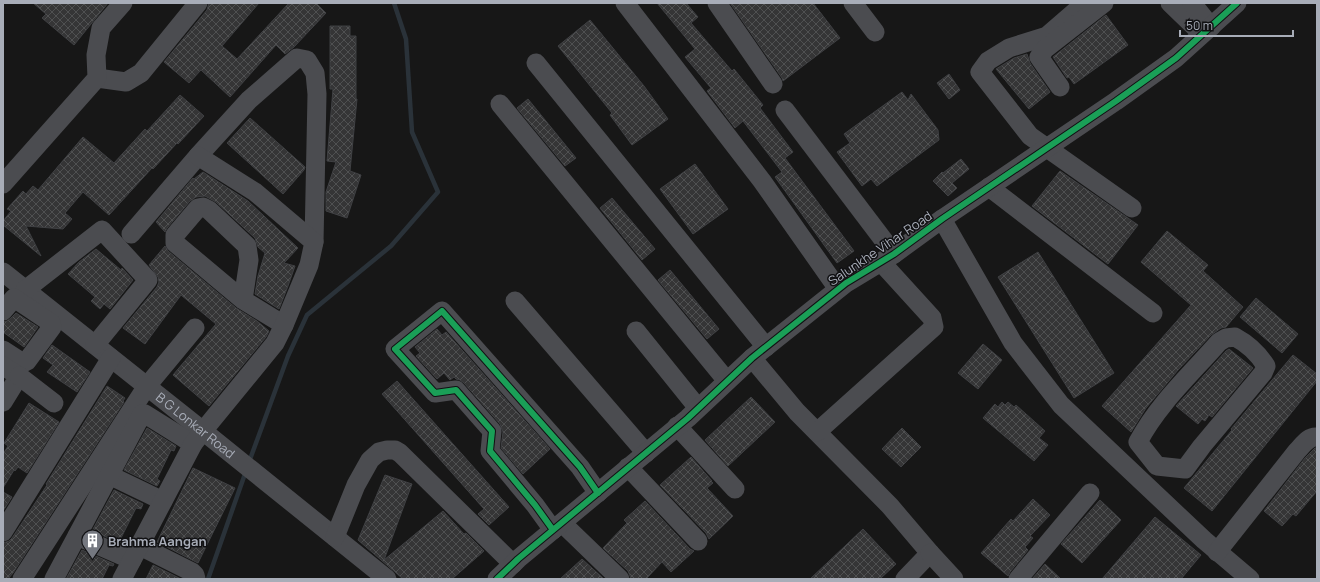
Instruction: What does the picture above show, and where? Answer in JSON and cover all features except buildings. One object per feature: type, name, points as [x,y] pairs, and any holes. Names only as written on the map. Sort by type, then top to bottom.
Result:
[{"type":"street","points":[[3,184],[97,78],[96,55],[101,28],[123,3]]},
{"type":"street","points":[[97,78],[126,82],[140,73],[198,3]]},
{"type":"street","points":[[625,3],[762,181],[838,289]]},
{"type":"street","points":[[717,3],[773,84]]},
{"type":"street","points":[[853,3],[875,32]]},
{"type":"street","points":[[1085,3],[1047,36],[1009,48],[988,61],[980,72],[1030,136],[1132,208]]},
{"type":"street","points":[[1060,87],[1039,57],[1045,49],[1104,3]]},
{"type":"street","points":[[1170,3],[1206,30]]},
{"type":"street","points":[[1192,3],[1206,30]]},
{"type":"street","name":"Salunkhe Vihar Road","points":[[497,579],[646,453],[759,353],[838,289],[888,258],[942,219],[1116,102],[1176,58],[1237,3]]},
{"type":"street","points":[[122,579],[198,438],[275,343],[309,265],[314,242],[317,94],[315,73],[307,60],[296,58],[255,94],[198,156],[131,234]]},
{"type":"street","points":[[536,63],[759,353],[797,412],[890,506],[954,579]]},
{"type":"street","points":[[500,104],[727,382]]},
{"type":"street","points":[[785,110],[888,258],[932,318],[934,327],[817,432]]},
{"type":"street","points":[[198,156],[255,192],[314,242]]},
{"type":"street","points":[[989,187],[1153,313]]},
{"type":"street","points":[[243,300],[249,260],[246,246],[209,210],[203,207],[198,208],[175,235],[175,243],[243,300],[284,325]]},
{"type":"street","points":[[942,219],[1013,343],[1061,405],[1217,552],[1250,579]]},
{"type":"street","points":[[32,300],[102,230],[148,280],[95,345]]},
{"type":"street","name":"B G Lonkar Road","points":[[5,279],[95,345],[147,386],[198,438],[239,460],[387,579]]},
{"type":"street","points":[[3,311],[14,298],[32,300],[51,323],[52,327],[27,361],[23,363],[3,350]]},
{"type":"street","points":[[515,301],[646,453]]},
{"type":"street","points":[[598,493],[580,467],[442,310],[395,349],[435,393],[456,390],[492,431],[490,451],[535,505],[620,579]]},
{"type":"street","points":[[22,579],[147,386],[195,328]]},
{"type":"street","points":[[636,331],[698,408]]},
{"type":"street","points":[[1235,337],[1247,344],[1266,366],[1263,373],[1202,446],[1185,469],[1157,466],[1138,442],[1158,411],[1220,342],[1226,338],[1235,337]]},
{"type":"street","points":[[3,532],[111,358]]},
{"type":"street","points":[[3,366],[54,402]]},
{"type":"street","points":[[3,402],[19,376]]},
{"type":"street","points":[[54,579],[140,415],[143,413],[198,438]]},
{"type":"street","points":[[677,426],[735,489]]},
{"type":"street","points":[[1217,552],[1308,438],[1314,436],[1317,437]]},
{"type":"street","points":[[335,537],[356,485],[370,460],[379,452],[395,450],[400,453],[513,564]]},
{"type":"street","points":[[1144,484],[1157,466]]},
{"type":"street","points":[[628,467],[698,541]]},
{"type":"street","points":[[109,475],[163,501]]},
{"type":"street","points":[[1018,579],[1090,493]]},
{"type":"street","points":[[77,536],[136,553],[192,572],[196,579]]},
{"type":"street","points":[[905,579],[930,553]]},
{"type":"waterway","points":[[249,462],[288,356],[307,315],[391,246],[438,192],[412,132],[406,39],[394,3]]},
{"type":"waterway","points":[[208,579],[246,471]]},
{"type":"cycle path","points":[[497,579],[518,559],[688,418],[752,358],[846,283],[894,254],[942,219],[1116,101],[1176,58],[1237,3]]},
{"type":"cycle path","points":[[553,530],[535,505],[490,451],[492,431],[456,390],[435,393],[395,349],[442,311],[580,467],[598,493]]},
{"type":"place","name":"Brahma Aangan","points":[[93,560]]}]
